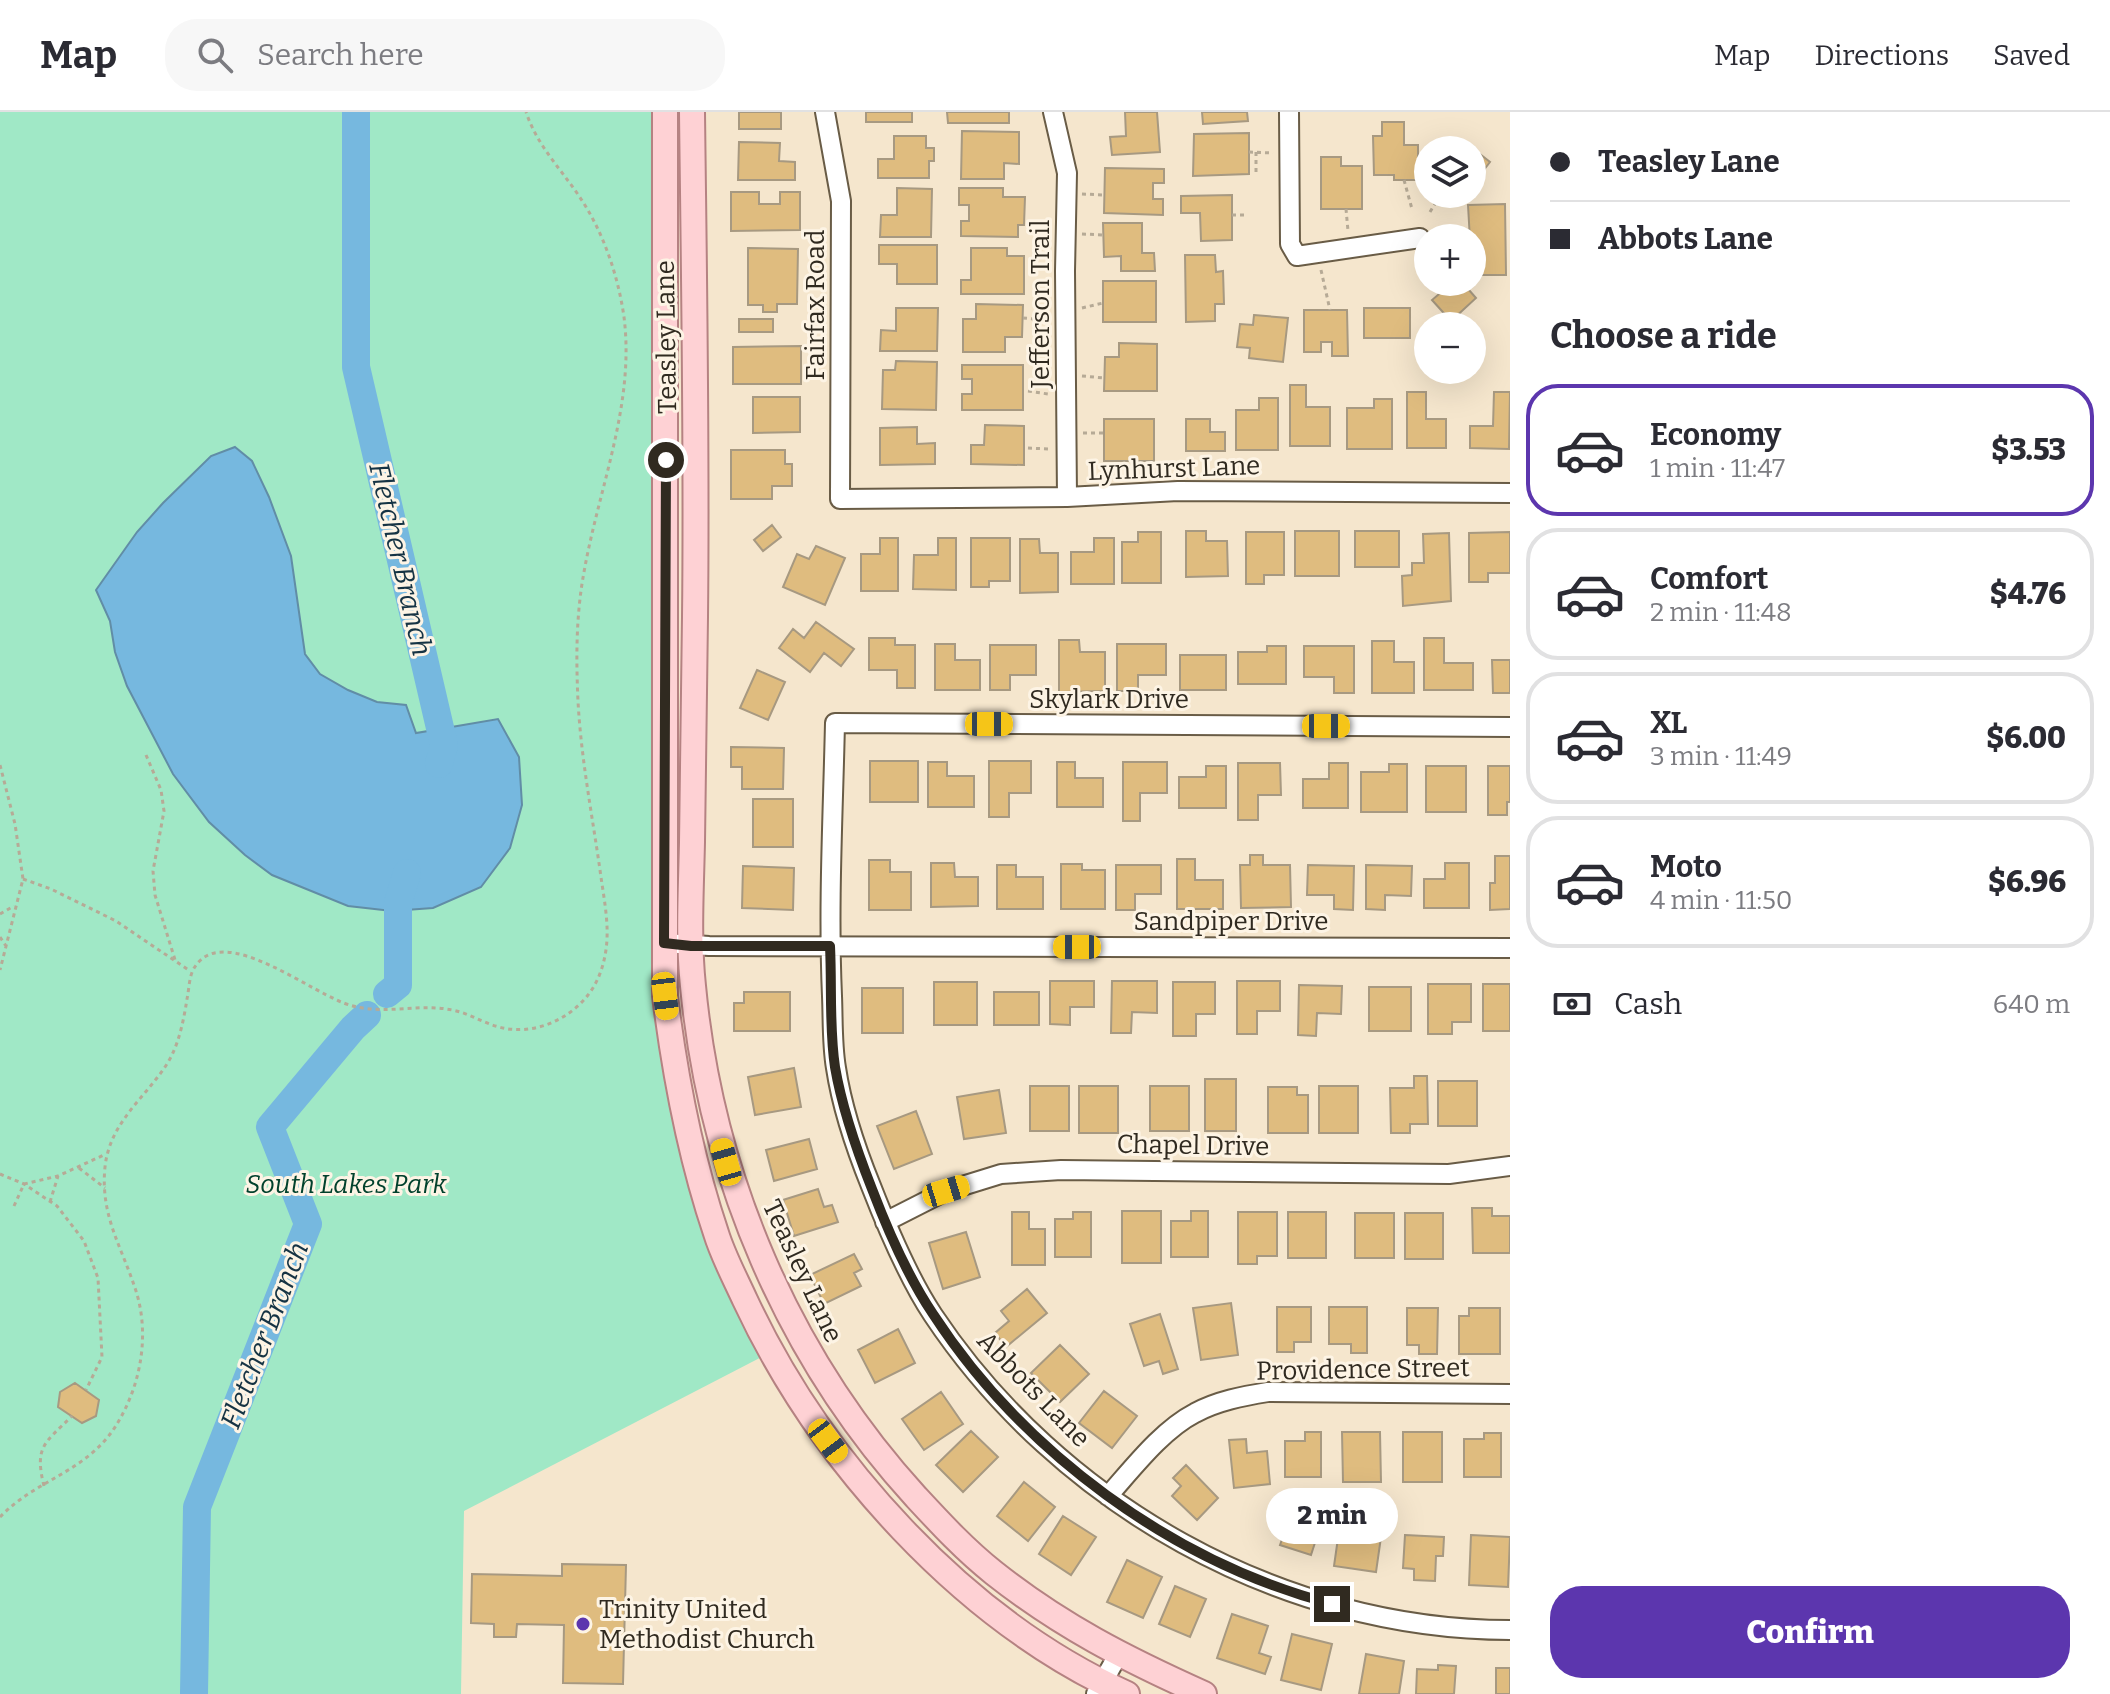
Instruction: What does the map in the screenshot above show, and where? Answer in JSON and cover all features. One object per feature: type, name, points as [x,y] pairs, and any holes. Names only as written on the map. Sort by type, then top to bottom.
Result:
[{"type":"main road","name":"Teasley Lane","points":[[665,112],[665,996],[674,1064],[692,1150],[716,1234],[762,1338],[844,1464],[868,1492],[943,1569],[1030,1639],[1099,1688],[1127,1694]]},
{"type":"main road","name":"Teasley Lane","points":[[692,112],[696,552],[691,946],[700,1045],[715,1126],[726,1162],[745,1218],[794,1324],[823,1376],[883,1459],[951,1535],[992,1571],[1040,1606],[1118,1655],[1204,1694]]},
{"type":"street","name":"Fairfax Road","points":[[825,112],[841,201],[840,499]]},
{"type":"street","name":"Jefferson Trail","points":[[1053,112],[1067,173],[1067,497]]},
{"type":"street","points":[[1289,112],[1290,244],[1297,256],[1414,239]]},
{"type":"street","name":"Lynhurst Lane","points":[[840,499],[1067,497],[1178,491],[1510,493]]},
{"type":"street","name":"Skylark Drive","points":[[830,946],[835,723],[1510,727]]},
{"type":"street","name":"Sandpiper Drive","points":[[664,943],[691,946],[1510,948]]},
{"type":"street","name":"Abbots Lane","points":[[830,946],[835,1067],[858,1152],[885,1222],[932,1313],[979,1377],[1042,1444],[1108,1496],[1174,1539],[1250,1576],[1306,1597],[1357,1611],[1425,1624],[1510,1630]]},
{"type":"street","name":"Chapel Drive","points":[[885,1222],[946,1191],[1001,1174],[1076,1170],[1449,1174],[1510,1166]]},
{"type":"street","name":"Providence Street","points":[[1108,1496],[1154,1445],[1194,1413],[1236,1397],[1268,1392],[1510,1394]]},
{"type":"street","points":[[1099,1688],[1118,1655]]},
{"type":"path","points":[[0,1517],[26,1493],[74,1468],[101,1444],[120,1420],[133,1391],[140,1364],[143,1331],[137,1294],[110,1227],[105,1188],[107,1154],[130,1110],[166,1066],[174,1050],[192,972],[203,958],[216,952],[229,951],[261,960],[331,999],[354,1006],[395,1011],[431,1007],[450,1009],[509,1029],[542,1027],[553,1023],[580,1004],[599,977],[607,944],[606,911],[580,726],[577,627],[583,574],[624,398],[626,341],[614,268],[599,233],[577,193],[532,129],[526,112]]},
{"type":"path","points":[[1249,152],[1281,153]]},
{"type":"path","points":[[1256,152],[1256,176]]},
{"type":"path","points":[[1404,180],[1412,209]]},
{"type":"path","points":[[1078,194],[1104,195]]},
{"type":"path","points":[[1430,212],[1432,208]]},
{"type":"path","points":[[1346,209],[1349,242]]},
{"type":"path","points":[[1232,215],[1244,215]]},
{"type":"path","points":[[1078,235],[1104,235]]},
{"type":"path","points":[[1321,270],[1330,310]]},
{"type":"path","points":[[1078,308],[1103,303]]},
{"type":"path","points":[[1023,318],[1056,321]]},
{"type":"path","points":[[1079,375],[1104,378]]},
{"type":"path","points":[[1028,391],[1056,394]]},
{"type":"path","points":[[1079,433],[1104,433]]},
{"type":"path","points":[[1028,448],[1056,450]]},
{"type":"path","points":[[146,755],[161,790],[164,811],[153,871],[155,895],[176,963]]},
{"type":"path","points":[[0,765],[15,824],[23,879],[0,970]]},
{"type":"path","points":[[23,879],[51,889],[116,921],[192,972]]},
{"type":"path","points":[[0,914],[16,903]]},
{"type":"path","points":[[0,937],[6,946]]},
{"type":"path","points":[[24,1184],[58,1176],[107,1154]]},
{"type":"path","points":[[79,1168],[105,1188]]},
{"type":"path","points":[[0,1174],[24,1184],[50,1202],[84,1241],[98,1278],[102,1357],[86,1390]]},
{"type":"path","points":[[50,1202],[58,1176]]},
{"type":"path","points":[[14,1206],[24,1184]]},
{"type":"path","points":[[44,1486],[38,1461],[47,1440],[72,1416]]},
{"type":"green space","name":"South Lakes Park","points":[[0,112],[663,112],[664,943],[716,1234],[771,1352],[464,1511],[461,1694],[0,1694]]},
{"type":"water","points":[[235,447],[252,461],[269,497],[291,556],[305,654],[320,674],[377,702],[406,705],[416,733],[498,719],[519,757],[522,805],[510,848],[481,887],[433,908],[392,911],[348,906],[272,875],[245,855],[209,822],[173,774],[127,686],[115,652],[110,621],[96,590],[137,532],[163,503],[211,456]]},
{"type":"building","points":[[739,112],[781,112],[781,129],[739,129]]},
{"type":"building","points":[[866,112],[912,112],[912,122],[866,122]]},
{"type":"building","points":[[947,112],[1009,112],[1009,123],[948,123]]},
{"type":"building","points":[[1125,112],[1157,112],[1160,152],[1112,155],[1110,137],[1126,136]]},
{"type":"building","points":[[1202,112],[1247,112],[1248,121],[1203,124]]},
{"type":"building","points":[[1382,122],[1404,122],[1404,145],[1414,145],[1414,180],[1394,180],[1394,175],[1374,175],[1373,136],[1382,136]]},
{"type":"building","points":[[962,131],[1019,132],[1019,164],[1004,163],[1004,179],[961,179]]},
{"type":"building","points":[[1249,133],[1249,174],[1193,176],[1194,134]]},
{"type":"building","points":[[894,136],[926,136],[926,148],[934,148],[934,161],[929,161],[929,178],[878,178],[878,159],[894,159]]},
{"type":"building","points":[[739,142],[780,143],[779,161],[795,162],[795,180],[738,180]]},
{"type":"building","points":[[1321,157],[1341,157],[1341,166],[1362,166],[1362,209],[1321,209]]},
{"type":"building","points":[[1105,168],[1164,169],[1164,183],[1153,183],[1153,199],[1163,199],[1163,215],[1104,213]]},
{"type":"building","points":[[897,188],[932,189],[931,237],[880,237],[881,215],[897,215]]},
{"type":"building","points":[[959,188],[1003,188],[1003,197],[1025,197],[1024,225],[1018,225],[1018,237],[961,236],[961,221],[969,221],[969,205],[959,205]]},
{"type":"building","points":[[731,192],[759,192],[759,204],[780,204],[780,192],[800,192],[800,230],[731,231]]},
{"type":"building","points":[[1232,195],[1232,240],[1201,241],[1200,213],[1181,213],[1181,196]]},
{"type":"building","points":[[1505,204],[1506,275],[1486,275],[1486,224],[1469,224],[1468,208],[1486,208],[1486,205]]},
{"type":"building","points":[[1103,223],[1142,223],[1142,253],[1154,253],[1155,271],[1121,271],[1121,256],[1104,257]]},
{"type":"building","points":[[879,245],[937,245],[937,284],[897,284],[897,264],[879,264]]},
{"type":"building","points":[[748,248],[798,249],[797,304],[777,304],[777,312],[763,312],[763,305],[748,305]]},
{"type":"building","points":[[971,248],[1007,248],[1007,256],[1024,256],[1024,294],[961,294],[961,280],[971,280]]},
{"type":"building","points":[[1185,255],[1215,255],[1216,272],[1223,271],[1224,304],[1215,304],[1215,321],[1186,322]]},
{"type":"building","points":[[1103,281],[1156,281],[1156,322],[1103,322]]},
{"type":"building","points":[[1437,296],[1476,298],[1461,312],[1443,312],[1432,300]]},
{"type":"building","points":[[976,304],[1023,305],[1022,337],[1005,337],[1005,352],[963,352],[963,319],[976,319]]},
{"type":"building","points":[[896,308],[938,308],[937,351],[880,351],[881,330],[896,331]]},
{"type":"building","points":[[1364,308],[1410,308],[1410,338],[1364,338]]},
{"type":"building","points":[[1304,310],[1347,310],[1348,356],[1332,356],[1332,342],[1321,342],[1321,352],[1304,352]]},
{"type":"building","points":[[1254,315],[1288,318],[1283,362],[1249,358],[1250,348],[1237,347],[1240,324],[1253,325]]},
{"type":"building","points":[[739,319],[773,319],[773,332],[739,332]]},
{"type":"building","points":[[1119,343],[1157,344],[1157,391],[1104,391],[1105,357],[1119,357]]},
{"type":"building","points":[[801,346],[801,384],[733,384],[733,347]]},
{"type":"building","points":[[896,361],[937,362],[936,410],[882,409],[883,370],[895,370]]},
{"type":"building","points":[[962,365],[1023,365],[1023,410],[962,410],[962,394],[972,394],[972,379],[962,379]]},
{"type":"building","points":[[1290,385],[1306,385],[1306,407],[1330,407],[1330,446],[1290,446]]},
{"type":"building","points":[[1407,392],[1426,392],[1426,419],[1446,419],[1446,448],[1407,448]]},
{"type":"building","points":[[1494,392],[1510,392],[1509,449],[1470,448],[1470,426],[1493,426]]},
{"type":"building","points":[[753,397],[800,397],[800,432],[753,433]]},
{"type":"building","points":[[1259,398],[1278,398],[1278,450],[1236,450],[1236,410],[1259,410]]},
{"type":"building","points":[[1374,399],[1392,399],[1392,449],[1347,449],[1347,408],[1374,408]]},
{"type":"building","points":[[1104,419],[1154,419],[1154,461],[1104,461]]},
{"type":"building","points":[[1186,419],[1210,419],[1210,432],[1225,432],[1225,451],[1186,451]]},
{"type":"building","points":[[985,425],[1024,426],[1024,465],[971,464],[971,445],[984,445]]},
{"type":"building","points":[[917,427],[917,444],[935,443],[935,464],[880,465],[880,428]]},
{"type":"building","points":[[731,450],[785,450],[785,464],[792,464],[792,486],[772,486],[772,499],[731,499]]},
{"type":"building","points":[[772,525],[781,537],[763,551],[754,540]]},
{"type":"building","points":[[1186,531],[1206,531],[1206,541],[1227,541],[1228,576],[1186,577]]},
{"type":"building","points":[[1295,531],[1339,531],[1339,576],[1295,576]]},
{"type":"building","points":[[1355,531],[1399,531],[1399,567],[1355,567]]},
{"type":"building","points":[[1138,532],[1161,532],[1161,583],[1122,583],[1122,542],[1138,542]]},
{"type":"building","points":[[1246,532],[1284,532],[1284,575],[1264,575],[1264,584],[1246,584]]},
{"type":"building","points":[[1510,532],[1510,573],[1488,573],[1488,582],[1469,582],[1469,533]]},
{"type":"building","points":[[1449,533],[1451,601],[1403,606],[1402,576],[1412,575],[1412,563],[1424,563],[1423,534]]},
{"type":"building","points":[[880,538],[898,538],[898,591],[861,591],[861,554],[880,554]]},
{"type":"building","points":[[938,538],[956,538],[956,590],[913,589],[914,555],[938,555]]},
{"type":"building","points":[[971,538],[1010,538],[1010,581],[989,581],[989,587],[971,587]]},
{"type":"building","points":[[1094,538],[1114,538],[1114,584],[1071,584],[1071,552],[1094,552]]},
{"type":"building","points":[[1020,539],[1039,539],[1040,553],[1058,553],[1058,592],[1020,593]]},
{"type":"building","points":[[816,546],[845,558],[825,605],[783,587],[797,554],[809,559]]},
{"type":"building","points":[[816,622],[854,649],[841,666],[824,653],[810,672],[779,648],[793,629],[804,638]]},
{"type":"building","points":[[869,638],[895,638],[895,645],[915,645],[915,688],[897,688],[897,670],[869,670]]},
{"type":"building","points":[[1424,638],[1444,638],[1444,663],[1473,663],[1473,690],[1424,690]]},
{"type":"building","points":[[1059,640],[1079,640],[1080,652],[1105,652],[1105,691],[1059,692]]},
{"type":"building","points":[[1372,641],[1394,641],[1394,662],[1414,662],[1414,693],[1372,693]]},
{"type":"building","points":[[935,644],[955,644],[955,660],[980,660],[980,690],[935,690]]},
{"type":"building","points":[[1117,644],[1166,644],[1166,675],[1138,675],[1138,691],[1117,691]]},
{"type":"building","points":[[990,645],[1036,645],[1036,675],[1010,675],[1010,690],[990,690]]},
{"type":"building","points":[[1267,646],[1286,646],[1286,684],[1238,684],[1238,652],[1267,652]]},
{"type":"building","points":[[1304,646],[1354,646],[1354,693],[1334,693],[1334,677],[1304,677]]},
{"type":"building","points":[[1180,655],[1226,655],[1226,690],[1180,690]]},
{"type":"building","points":[[1492,660],[1510,660],[1510,693],[1493,693]]},
{"type":"building","points":[[757,670],[785,682],[768,720],[740,708]]},
{"type":"building","points":[[731,747],[784,748],[783,789],[742,789],[742,767],[731,767]]},
{"type":"building","points":[[870,761],[918,761],[918,802],[870,802]]},
{"type":"building","points":[[989,761],[1031,761],[1031,793],[1009,793],[1009,817],[989,817]]},
{"type":"building","points":[[928,762],[947,762],[947,776],[974,776],[974,807],[928,807]]},
{"type":"building","points":[[1057,762],[1075,762],[1075,778],[1103,778],[1103,807],[1057,807]]},
{"type":"building","points":[[1123,762],[1167,762],[1167,793],[1140,793],[1140,821],[1123,821]]},
{"type":"building","points":[[1238,763],[1280,763],[1281,795],[1258,795],[1258,820],[1238,820]]},
{"type":"building","points":[[1329,763],[1348,763],[1348,808],[1303,808],[1303,779],[1329,779]]},
{"type":"building","points":[[1389,764],[1407,764],[1407,812],[1361,812],[1361,772],[1389,772]]},
{"type":"building","points":[[1206,766],[1226,766],[1226,808],[1179,808],[1179,777],[1206,777]]},
{"type":"building","points":[[1426,766],[1466,766],[1466,812],[1426,812]]},
{"type":"building","points":[[1488,766],[1510,766],[1507,815],[1488,815]]},
{"type":"building","points":[[753,799],[793,799],[793,847],[753,847]]},
{"type":"building","points":[[1250,855],[1263,855],[1263,865],[1290,865],[1291,907],[1241,908],[1240,865],[1250,865]]},
{"type":"building","points":[[1495,856],[1510,856],[1510,909],[1490,910],[1490,883],[1495,883]]},
{"type":"building","points":[[1177,859],[1195,859],[1195,880],[1223,880],[1223,909],[1177,909]]},
{"type":"building","points":[[869,860],[890,860],[890,872],[911,872],[911,910],[869,910]]},
{"type":"building","points":[[931,863],[954,863],[955,877],[978,877],[978,906],[931,907]]},
{"type":"building","points":[[1445,863],[1469,863],[1469,908],[1424,908],[1424,879],[1445,879]]},
{"type":"building","points":[[1061,864],[1082,864],[1082,870],[1105,870],[1105,909],[1061,909]]},
{"type":"building","points":[[997,865],[1016,865],[1016,877],[1043,877],[1043,909],[997,909]]},
{"type":"building","points":[[1116,865],[1161,865],[1161,894],[1135,894],[1135,910],[1116,910]]},
{"type":"building","points":[[1308,865],[1354,866],[1353,910],[1334,909],[1334,895],[1307,895]]},
{"type":"building","points":[[1366,865],[1412,866],[1411,896],[1385,895],[1385,910],[1366,909]]},
{"type":"building","points":[[743,866],[794,868],[793,910],[742,908]]},
{"type":"building","points":[[1050,981],[1094,981],[1094,1007],[1070,1007],[1070,1025],[1050,1024]]},
{"type":"building","points":[[1112,981],[1157,981],[1157,1013],[1132,1012],[1131,1033],[1111,1033]]},
{"type":"building","points":[[1237,981],[1280,981],[1280,1011],[1257,1011],[1257,1034],[1237,1034]]},
{"type":"building","points":[[934,982],[977,982],[977,1025],[934,1025]]},
{"type":"building","points":[[1173,982],[1215,982],[1215,1014],[1196,1014],[1196,1036],[1173,1036]]},
{"type":"building","points":[[1428,984],[1471,984],[1471,1022],[1452,1022],[1452,1034],[1428,1034]]},
{"type":"building","points":[[1483,984],[1510,984],[1510,1031],[1483,1031]]},
{"type":"building","points":[[1299,985],[1342,986],[1341,1014],[1317,1013],[1316,1036],[1298,1035]]},
{"type":"building","points":[[1369,987],[1411,987],[1411,1031],[1369,1031]]},
{"type":"building","points":[[862,988],[903,988],[903,1033],[862,1033]]},
{"type":"building","points":[[744,992],[790,992],[790,1031],[734,1031],[734,1003],[744,1003]]},
{"type":"building","points":[[994,992],[1039,992],[1039,1025],[994,1025]]},
{"type":"building","points":[[794,1068],[801,1107],[755,1115],[748,1077]]},
{"type":"building","points":[[1414,1076],[1427,1076],[1428,1124],[1410,1124],[1410,1133],[1391,1133],[1390,1088],[1414,1088]]},
{"type":"building","points":[[1205,1079],[1236,1079],[1236,1131],[1205,1131]]},
{"type":"building","points":[[1438,1081],[1477,1081],[1477,1126],[1438,1126]]},
{"type":"building","points":[[1030,1086],[1069,1086],[1069,1131],[1030,1131]]},
{"type":"building","points":[[1079,1086],[1118,1086],[1118,1133],[1079,1133]]},
{"type":"building","points":[[1150,1086],[1189,1086],[1189,1131],[1150,1131]]},
{"type":"building","points":[[1319,1086],[1358,1086],[1358,1133],[1319,1133]]},
{"type":"building","points":[[1268,1087],[1297,1087],[1297,1095],[1308,1095],[1308,1133],[1268,1133]]},
{"type":"building","points":[[999,1090],[1006,1133],[964,1139],[957,1097]]},
{"type":"building","points":[[916,1111],[932,1154],[894,1169],[877,1126]]},
{"type":"building","points":[[809,1139],[817,1169],[774,1181],[766,1150]]},
{"type":"building","points":[[818,1189],[824,1207],[832,1205],[838,1222],[794,1236],[783,1200]]},
{"type":"building","points":[[1472,1208],[1492,1208],[1492,1216],[1510,1216],[1510,1253],[1473,1253]]},
{"type":"building","points":[[1122,1211],[1161,1211],[1161,1263],[1122,1263]]},
{"type":"building","points":[[1191,1211],[1208,1211],[1208,1257],[1171,1257],[1171,1221],[1191,1221]]},
{"type":"building","points":[[1012,1212],[1029,1212],[1029,1229],[1045,1229],[1045,1265],[1012,1265]]},
{"type":"building","points":[[1073,1212],[1091,1212],[1091,1257],[1055,1257],[1055,1219],[1073,1219]]},
{"type":"building","points":[[1238,1212],[1277,1212],[1277,1256],[1257,1256],[1257,1264],[1238,1264]]},
{"type":"building","points":[[1288,1212],[1326,1212],[1326,1258],[1288,1258]]},
{"type":"building","points":[[1355,1213],[1394,1213],[1394,1258],[1355,1258]]},
{"type":"building","points":[[1405,1213],[1443,1213],[1443,1259],[1405,1259]]},
{"type":"building","points":[[966,1232],[980,1277],[943,1289],[929,1243]]},
{"type":"building","points":[[854,1254],[862,1269],[854,1273],[861,1286],[824,1304],[810,1275]]},
{"type":"building","points":[[1027,1289],[1047,1313],[1006,1347],[995,1333],[1009,1321],[1001,1311]]},
{"type":"building","points":[[1231,1303],[1238,1355],[1201,1360],[1193,1308]]},
{"type":"building","points":[[1277,1307],[1311,1307],[1311,1342],[1294,1342],[1294,1352],[1277,1352]]},
{"type":"building","points":[[1329,1307],[1367,1307],[1367,1353],[1351,1353],[1351,1344],[1329,1344]]},
{"type":"building","points":[[1407,1308],[1438,1308],[1437,1354],[1419,1354],[1419,1345],[1407,1345]]},
{"type":"building","points":[[1469,1308],[1500,1308],[1500,1354],[1459,1354],[1459,1316],[1469,1316]]},
{"type":"building","points":[[1160,1314],[1178,1369],[1163,1374],[1159,1361],[1144,1366],[1130,1324]]},
{"type":"building","points":[[898,1329],[915,1363],[875,1383],[858,1350]]},
{"type":"building","points":[[1060,1345],[1089,1374],[1060,1402],[1031,1373]]},
{"type":"building","points":[[75,1383],[99,1400],[96,1416],[82,1423],[58,1407],[60,1392]]},
{"type":"building","points":[[1104,1391],[1137,1416],[1112,1448],[1079,1423]]},
{"type":"building","points":[[941,1392],[963,1424],[924,1450],[902,1419]]},
{"type":"building","points":[[971,1431],[998,1457],[963,1492],[936,1465]]},
{"type":"building","points":[[1305,1432],[1321,1432],[1321,1477],[1285,1477],[1285,1441],[1305,1441]]},
{"type":"building","points":[[1342,1432],[1380,1432],[1381,1482],[1343,1482]]},
{"type":"building","points":[[1403,1432],[1442,1432],[1442,1482],[1403,1482]]},
{"type":"building","points":[[1484,1433],[1501,1433],[1501,1477],[1464,1477],[1464,1439],[1484,1439]]},
{"type":"building","points":[[1246,1439],[1247,1453],[1267,1451],[1270,1484],[1234,1488],[1229,1440]]},
{"type":"building","points":[[1186,1465],[1218,1498],[1197,1520],[1172,1496],[1181,1486],[1173,1478]]},
{"type":"building","points":[[1024,1482],[1055,1507],[1028,1541],[997,1516]]},
{"type":"building","points":[[1292,1511],[1322,1521],[1311,1555],[1280,1545]]},
{"type":"building","points":[[1063,1516],[1096,1537],[1071,1575],[1039,1554]]},
{"type":"building","points":[[1340,1524],[1382,1530],[1376,1572],[1334,1566]]},
{"type":"building","points":[[1405,1535],[1444,1537],[1443,1556],[1436,1556],[1435,1581],[1414,1580],[1414,1569],[1403,1568]]},
{"type":"building","points":[[1471,1535],[1510,1537],[1508,1587],[1469,1585]]},
{"type":"building","points":[[1127,1560],[1162,1577],[1143,1618],[1107,1602]]},
{"type":"building","name":"Trinity United Methodist Church","points":[[562,1564],[626,1565],[623,1684],[563,1683],[564,1625],[517,1624],[516,1637],[494,1637],[494,1624],[471,1623],[472,1574],[562,1576]]},
{"type":"building","points":[[1175,1586],[1206,1599],[1190,1637],[1159,1624]]},
{"type":"building","points":[[1232,1614],[1268,1626],[1259,1653],[1271,1657],[1265,1674],[1217,1658]]},
{"type":"building","points":[[1292,1634],[1332,1644],[1321,1690],[1281,1680]]},
{"type":"building","points":[[1366,1654],[1404,1661],[1399,1694],[1359,1694]]},
{"type":"building","points":[[1438,1665],[1456,1666],[1454,1694],[1416,1694],[1417,1669],[1438,1670]]},
{"type":"building","points":[[1496,1668],[1510,1668],[1510,1694],[1496,1694]]},
{"type":"waterway","name":"Fletcher Branch","points":[[356,112],[356,367],[444,745],[439,764]]},
{"type":"waterway","name":"Fletcher Branch","points":[[387,994],[398,985],[398,903],[407,873]]},
{"type":"waterway","name":"Fletcher Branch","points":[[194,1694],[197,1507],[308,1224],[270,1127],[367,1015]]},
{"type":"place","name":"Trinity United Methodist Church","points":[[583,1624]]},
{"type":"route","points":[[666,460],[664,943],[691,946],[830,946],[835,1067],[858,1152],[885,1222],[932,1313],[979,1377],[1042,1444],[1108,1496],[1174,1539],[1250,1576],[1332,1604]]}]
